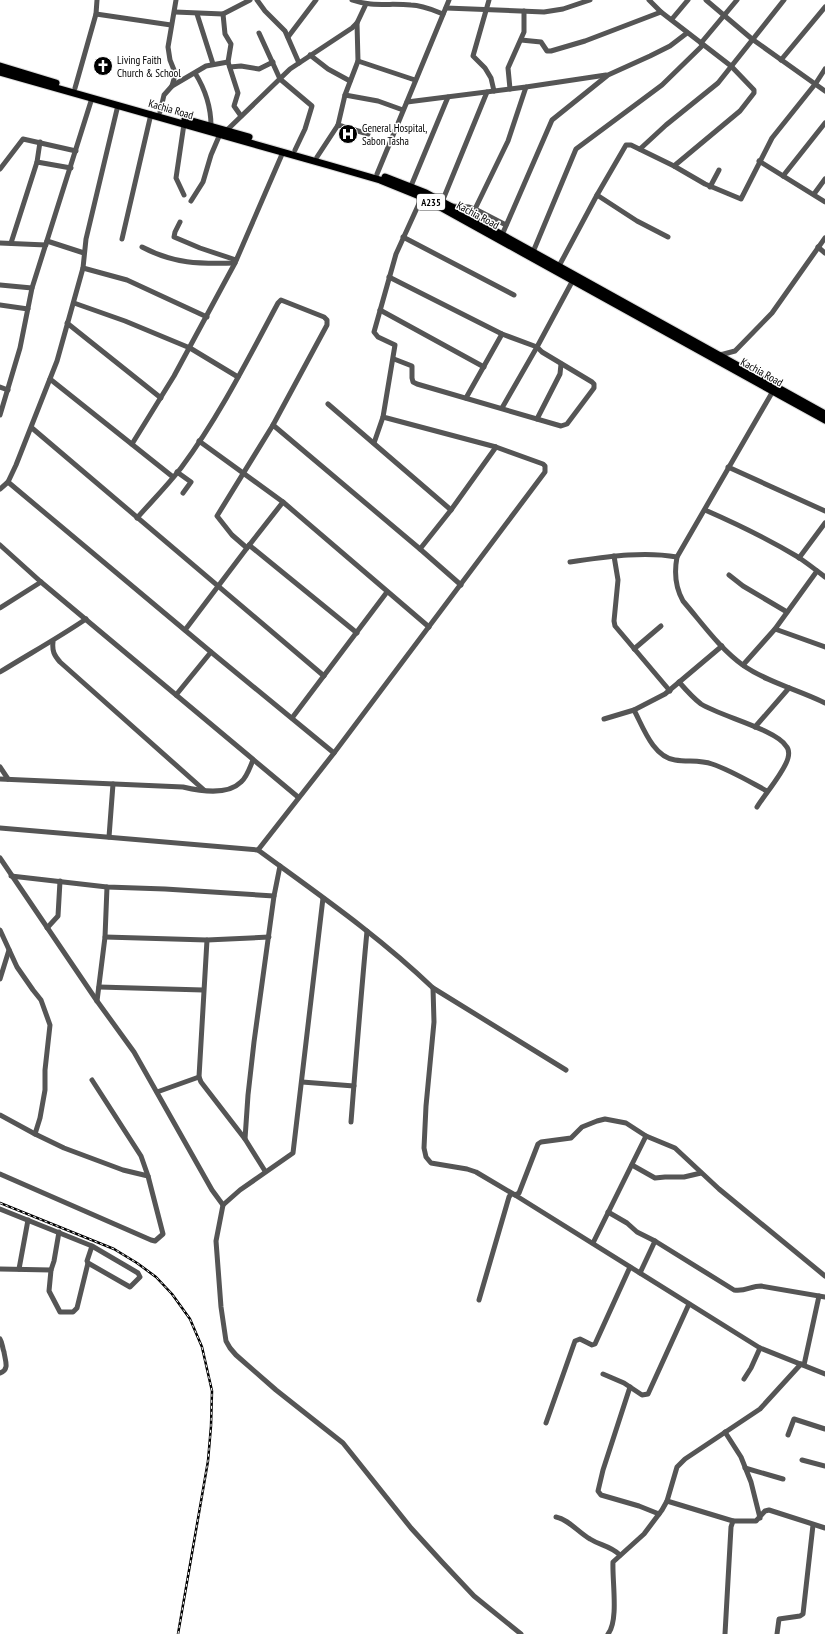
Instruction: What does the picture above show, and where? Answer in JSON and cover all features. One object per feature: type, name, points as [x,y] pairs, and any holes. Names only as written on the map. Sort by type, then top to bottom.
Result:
[{"type":"highway","name":"Kachia Road","points":[[0,66],[211,126],[223,132],[283,152],[370,177],[422,197],[502,235],[825,414]]},
{"type":"highway","name":"Kachia Road","points":[[0,72],[184,124],[295,150],[377,174],[411,186],[450,206],[456,213],[573,280],[825,420]]},
{"type":"street","points":[[75,88],[96,14],[97,0]]},
{"type":"street","points":[[172,86],[174,70],[170,60],[168,47],[176,0]]},
{"type":"street","points":[[175,12],[223,14],[250,0]]},
{"type":"street","points":[[257,0],[265,11],[285,31],[299,63]]},
{"type":"street","points":[[288,37],[316,0]]},
{"type":"street","points":[[352,0],[366,4],[380,2],[412,4],[443,14]]},
{"type":"street","points":[[377,174],[449,0]]},
{"type":"street","points":[[489,0],[473,56],[488,73],[494,91]]},
{"type":"street","points":[[446,8],[544,12],[564,9],[590,0]]},
{"type":"street","points":[[649,0],[661,12],[672,19],[687,33],[730,66],[754,90],[753,96],[740,111],[674,166]]},
{"type":"street","points":[[672,19],[688,0]]},
{"type":"street","points":[[706,0],[752,39],[816,83],[825,91]]},
{"type":"street","points":[[533,252],[576,149],[662,85],[702,44],[737,0]]},
{"type":"street","points":[[640,149],[666,125],[718,83],[784,0]]},
{"type":"street","points":[[191,201],[203,182],[211,155],[223,132],[285,73],[352,28],[357,23],[366,4]]},
{"type":"street","points":[[781,60],[825,7]]},
{"type":"street","points":[[510,88],[508,68],[524,32],[524,11]]},
{"type":"street","points":[[521,40],[541,42],[546,50],[551,51],[585,41],[661,12]]},
{"type":"street","points":[[96,14],[171,25]]},
{"type":"street","points":[[197,14],[213,64]]},
{"type":"street","points":[[223,14],[225,34],[231,44],[229,65],[238,93],[234,106],[241,116]]},
{"type":"street","points":[[318,157],[338,125],[345,96],[358,61],[357,23]]},
{"type":"street","points":[[259,33],[280,79],[312,106],[305,129],[295,150]]},
{"type":"street","points":[[502,235],[552,120],[608,75],[670,46],[687,33]]},
{"type":"street","points":[[310,55],[328,69],[350,81]]},
{"type":"street","points":[[358,61],[415,80]]},
{"type":"street","points":[[160,112],[164,95],[172,86],[202,68],[213,64],[259,68],[273,62]]},
{"type":"street","points":[[558,266],[596,195],[624,147],[628,144],[674,166],[710,187],[741,199],[775,133],[816,83],[825,69]]},
{"type":"street","points":[[195,73],[206,95],[210,108],[211,126]]},
{"type":"street","points":[[407,102],[608,75]]},
{"type":"street","points":[[476,209],[508,141],[526,87]]},
{"type":"street","points":[[442,202],[487,92]]},
{"type":"street","points":[[345,96],[370,99],[403,110]]},
{"type":"street","points":[[411,186],[448,97]]},
{"type":"street","points":[[0,415],[20,348],[32,288],[92,98]]},
{"type":"street","points":[[0,489],[8,482],[32,428],[50,379],[74,303],[83,268],[84,253],[98,187],[118,105]]},
{"type":"street","points":[[122,239],[151,114]]},
{"type":"street","points":[[784,176],[825,123]]},
{"type":"street","points":[[184,124],[176,178],[184,195]]},
{"type":"street","points":[[338,125],[368,134]]},
{"type":"street","points":[[0,169],[23,139],[76,151]]},
{"type":"street","points":[[11,244],[37,162],[40,142]]},
{"type":"street","points":[[132,444],[161,398],[207,317],[235,262],[283,152]]},
{"type":"street","points":[[37,162],[71,168]]},
{"type":"street","points":[[759,162],[825,202]]},
{"type":"street","points":[[710,187],[719,170]]},
{"type":"street","points":[[814,194],[825,179]]},
{"type":"street","points":[[596,195],[637,221],[668,237]]},
{"type":"street","points":[[374,443],[383,417],[394,359],[395,345],[378,337],[374,332],[389,277],[403,237],[422,197]]},
{"type":"street","points":[[450,206],[476,209],[506,225]]},
{"type":"street","points":[[180,222],[174,232],[174,237],[235,262]]},
{"type":"street","points":[[403,237],[514,295]]},
{"type":"street","points":[[720,356],[736,350],[772,313],[825,238]]},
{"type":"street","points":[[0,243],[47,243],[84,253]]},
{"type":"street","points":[[142,247],[155,254],[172,260],[191,263],[235,262]]},
{"type":"street","points":[[818,247],[825,253]]},
{"type":"street","points":[[83,268],[127,280],[207,317]]},
{"type":"street","points":[[389,277],[502,334],[537,347],[542,352],[592,382],[594,384],[594,388],[566,426],[561,426],[413,382],[412,366],[394,359]]},
{"type":"street","points":[[502,408],[573,280]]},
{"type":"street","points":[[0,285],[32,288]]},
{"type":"street","points":[[137,518],[173,477],[199,441],[238,377],[278,303],[281,300],[285,301],[324,317],[327,320],[327,324],[273,425],[217,516],[232,535],[357,633]]},
{"type":"street","points":[[74,303],[125,321],[190,348],[238,377]]},
{"type":"street","points":[[0,305],[28,309]]},
{"type":"street","points":[[380,310],[484,367]]},
{"type":"street","points":[[67,323],[161,398]]},
{"type":"street","points":[[466,398],[502,334]]},
{"type":"street","points":[[537,419],[560,374],[562,364]]},
{"type":"street","points":[[50,379],[173,477]]},
{"type":"street","points":[[0,387],[8,390]]},
{"type":"street","points":[[773,391],[677,557],[675,576],[681,597],[722,646],[743,665],[762,676],[825,703]]},
{"type":"street","points":[[328,404],[451,510]]},
{"type":"street","points":[[258,850],[298,797],[334,753],[461,585],[545,469],[543,464],[496,447],[383,417]]},
{"type":"street","points":[[273,425],[461,585]]},
{"type":"street","points":[[32,428],[324,676]]},
{"type":"street","points":[[199,441],[283,502],[429,627]]},
{"type":"street","points":[[420,549],[451,510],[496,447]]},
{"type":"street","points":[[728,467],[825,511]]},
{"type":"street","points":[[177,472],[191,482],[183,493]]},
{"type":"street","points":[[8,482],[334,753]]},
{"type":"street","points":[[185,630],[283,502]]},
{"type":"street","points":[[704,510],[743,527],[799,558],[825,577]]},
{"type":"street","points":[[799,558],[825,523]]},
{"type":"street","points":[[0,545],[41,582],[298,797]]},
{"type":"street","points":[[570,562],[614,556],[649,554],[677,557]]},
{"type":"street","points":[[614,556],[618,580],[614,620],[617,631],[670,691]]},
{"type":"street","points":[[743,665],[775,629],[817,571]]},
{"type":"street","points":[[729,575],[743,586],[787,612]]},
{"type":"street","points":[[0,608],[41,582]]},
{"type":"street","points":[[292,718],[388,592]]},
{"type":"street","points":[[0,672],[42,645],[52,642],[86,619]]},
{"type":"street","points":[[634,649],[661,626]]},
{"type":"street","points":[[775,629],[825,647]]},
{"type":"street","points":[[52,642],[52,650],[60,662],[204,790]]},
{"type":"street","points":[[604,719],[634,710],[670,691],[722,646]]},
{"type":"street","points":[[176,695],[211,652]]},
{"type":"street","points":[[680,682],[688,693],[702,704],[755,727],[778,738],[786,744],[788,749],[786,765],[757,807]]},
{"type":"street","points":[[755,727],[789,688]]},
{"type":"street","points":[[634,710],[657,750],[666,757],[674,760],[700,761],[713,764],[767,791]]},
{"type":"street","points":[[0,779],[183,787],[224,791],[242,782],[253,760]]},
{"type":"street","points":[[0,767],[8,779]]},
{"type":"street","points":[[108,837],[113,784]]},
{"type":"street","points":[[0,828],[258,850],[367,931],[412,968],[433,988],[566,1070]]},
{"type":"street","points":[[0,858],[97,1001],[134,1052],[212,1190],[223,1205]]},
{"type":"street","points":[[245,1139],[253,1050],[274,896],[280,866]]},
{"type":"street","points":[[11,876],[108,887],[274,896]]},
{"type":"street","points":[[47,928],[58,916],[60,882]]},
{"type":"street","points":[[97,1001],[105,937],[108,887]]},
{"type":"street","points":[[323,898],[293,1152],[282,1161],[265,1171],[223,1205],[216,1241],[221,1307],[226,1341],[230,1348],[276,1390],[343,1443],[411,1528],[442,1562],[474,1596],[521,1634]]},
{"type":"street","points":[[0,930],[17,967],[41,1000],[50,1025],[45,1070],[45,1090],[40,1118],[35,1134]]},
{"type":"street","points":[[351,1122],[367,931]]},
{"type":"street","points":[[105,937],[206,940],[269,937]]},
{"type":"street","points":[[206,940],[203,1023],[199,1077],[201,1082],[245,1139],[265,1171]]},
{"type":"street","points":[[0,979],[10,950]]},
{"type":"street","points":[[98,987],[203,990]]},
{"type":"street","points":[[433,988],[434,1022],[425,1112],[424,1148],[426,1157],[431,1163],[460,1167],[476,1172],[593,1243],[760,1348],[825,1374]]},
{"type":"street","points":[[157,1092],[199,1077]]},
{"type":"street","points":[[0,1174],[155,1241],[163,1234],[148,1176],[141,1156],[92,1080]]},
{"type":"street","points":[[302,1082],[354,1086]]},
{"type":"street","points":[[0,1116],[64,1148],[123,1170],[148,1176]]},
{"type":"street","points":[[479,1300],[509,1197],[519,1193],[536,1147],[541,1142],[571,1138],[582,1127],[605,1119],[626,1123],[646,1136],[675,1148],[701,1173],[825,1276]]},
{"type":"street","points":[[593,1243],[646,1136]]},
{"type":"street","points":[[632,1165],[655,1178],[686,1177],[701,1173]]},
{"type":"street","points":[[0,1209],[92,1246],[112,1256],[138,1273],[140,1276],[130,1288],[88,1263]]},
{"type":"street","points":[[608,1212],[628,1223],[638,1232],[734,1290],[744,1291],[756,1286],[761,1286],[825,1297]]},
{"type":"street","points":[[19,1269],[28,1220]]},
{"type":"street","points":[[59,1232],[51,1270],[49,1291],[60,1312],[73,1312],[77,1308],[88,1263],[87,1261],[92,1246]]},
{"type":"street","points":[[640,1273],[655,1241]]},
{"type":"street","points":[[546,1423],[575,1341],[580,1339],[592,1345],[595,1344],[630,1267]]},
{"type":"street","points":[[0,1268],[51,1270]]},
{"type":"street","points":[[608,1634],[612,1627],[614,1597],[613,1562],[644,1534],[659,1514],[667,1501],[673,1476],[680,1462],[766,1404],[803,1364],[819,1296]]},
{"type":"street","points":[[603,1374],[630,1387],[642,1395],[648,1394],[689,1304]]},
{"type":"street","points":[[0,1340],[3,1345],[7,1364],[3,1372],[0,1373]]},
{"type":"street","points":[[744,1379],[760,1348]]},
{"type":"street","points":[[630,1387],[603,1470],[598,1491],[601,1495],[639,1506],[659,1514]]},
{"type":"street","points":[[788,1435],[794,1419],[825,1429]]},
{"type":"street","points":[[725,1432],[741,1457],[760,1518]]},
{"type":"street","points":[[802,1460],[825,1466]]},
{"type":"street","points":[[745,1468],[784,1479]]},
{"type":"street","points":[[667,1501],[733,1521],[756,1521],[765,1511],[769,1510],[825,1528]]},
{"type":"street","points":[[556,1517],[564,1519],[573,1528],[590,1540],[612,1548],[620,1555]]},
{"type":"street","points":[[724,1634],[731,1527],[733,1521]]},
{"type":"street","points":[[777,1634],[779,1619],[800,1616],[803,1614],[813,1525]]},
{"type":"railway","points":[[0,1203],[114,1249],[137,1263],[156,1277],[172,1294],[190,1319],[202,1347],[212,1391],[211,1426],[208,1461],[178,1634]]},
{"type":"place","name":"Living Faith Church & School","points":[[103,66]]},
{"type":"place","name":"General Hospital, Sabon Tasha","points":[[348,134]]}]
